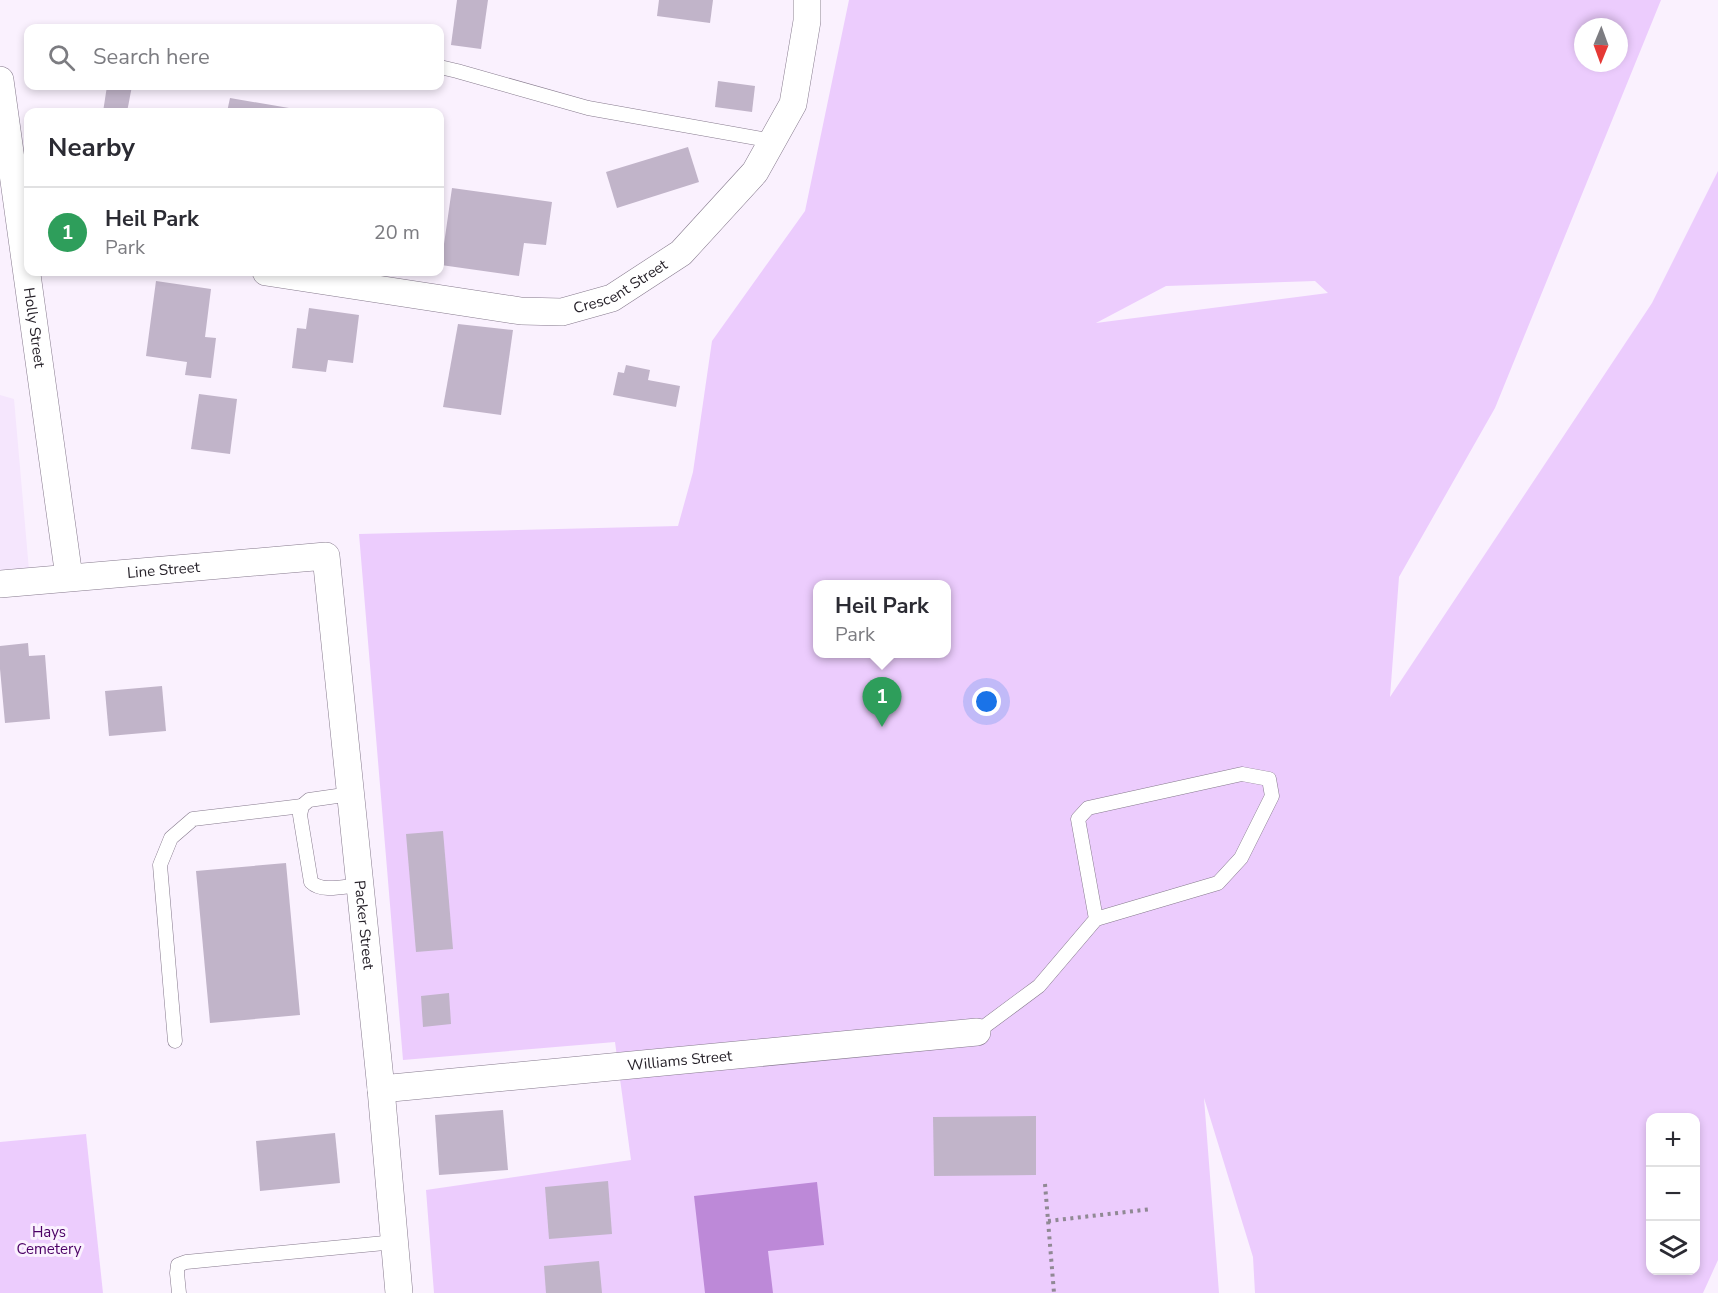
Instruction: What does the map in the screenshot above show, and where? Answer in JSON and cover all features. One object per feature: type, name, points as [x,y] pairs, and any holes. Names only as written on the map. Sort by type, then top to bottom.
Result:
[{"type":"street","name":"Crescent Street","points":[[292,276],[521,312],[562,312],[612,298],[681,253],[755,172],[793,104],[807,21],[807,0]]},
{"type":"street","name":"Holly Street","points":[[0,91],[24,228]]},
{"type":"street","name":"Holly Street","points":[[30,276],[69,577]]},
{"type":"street","name":"Line Street","points":[[0,584],[326,556]]},
{"type":"street","name":"Packer Street","points":[[326,556],[381,1089],[399,1293]]},
{"type":"street","name":"Williams Street","points":[[381,1089],[977,1032]]},
{"type":"lane","points":[[444,68],[457,70],[588,108],[773,141]]},
{"type":"lane","points":[[977,1032],[1039,986],[1096,920],[1218,883],[1240,858],[1272,796],[1269,779],[1242,774],[1088,808],[1078,819],[1096,920]]},
{"type":"lane","points":[[176,1041],[160,865],[171,838],[193,819],[302,806],[309,800],[351,794]]},
{"type":"lane","points":[[302,806],[300,815],[311,882],[316,888],[360,885]]},
{"type":"lane","points":[[179,1293],[178,1265],[186,1262],[395,1242]]},
{"type":"path","points":[[1045,1184],[1054,1293]]},
{"type":"path","points":[[1048,1221],[1152,1209]]},
{"type":"shaded area","points":[[0,395],[14,399],[29,570],[0,572]]},
{"type":"shaded area","points":[[817,1182],[824,1245],[768,1251],[773,1293],[705,1293],[694,1196]]},
{"type":"green space","points":[[849,0],[1661,0],[1495,408],[1399,577],[1390,697],[1652,303],[1718,171],[1718,1260],[1703,1293],[1255,1293],[1253,1257],[1204,1098],[1219,1293],[434,1293],[426,1190],[631,1160],[615,1042],[403,1060],[359,534],[678,526],[693,472],[712,341],[805,211]],"holes":[[[1315,281],[1328,293],[1096,323],[1166,286]]]},
{"type":"green space","name":"Hays Cemetery","points":[[86,1134],[103,1293],[0,1293],[0,1142]]},
{"type":"building","points":[[457,0],[488,0],[481,49],[451,45]]},
{"type":"building","points":[[659,0],[713,0],[710,23],[657,16]]},
{"type":"building","points":[[718,81],[755,86],[752,112],[715,107]]},
{"type":"building","points":[[106,90],[131,90],[128,108],[104,108]]},
{"type":"building","points":[[230,98],[289,108],[228,108]]},
{"type":"building","points":[[688,147],[699,182],[617,208],[606,172]]},
{"type":"building","points":[[452,188],[552,202],[546,245],[524,243],[519,276],[444,265],[444,244]]},
{"type":"building","points":[[156,281],[211,289],[205,337],[216,338],[211,378],[185,375],[187,362],[146,356]]},
{"type":"building","points":[[309,308],[359,315],[353,363],[328,360],[326,372],[292,368],[297,328],[306,329]]},
{"type":"building","points":[[458,324],[513,330],[501,415],[443,407]]},
{"type":"building","points":[[626,365],[650,370],[648,380],[680,386],[676,407],[613,395],[618,372],[624,373]]},
{"type":"building","points":[[199,394],[237,399],[230,454],[191,449]]},
{"type":"building","points":[[28,643],[29,656],[45,655],[50,719],[5,723],[0,646]]},
{"type":"building","points":[[162,686],[166,731],[109,736],[105,691]]},
{"type":"building","points":[[443,831],[453,949],[416,952],[406,834]]},
{"type":"building","points":[[286,863],[300,1015],[210,1023],[196,871]]},
{"type":"building","points":[[449,993],[451,1024],[423,1027],[421,996]]},
{"type":"building","points":[[503,1110],[508,1170],[439,1175],[435,1115]]},
{"type":"building","points":[[1036,1116],[1036,1175],[934,1176],[933,1117]]},
{"type":"building","points":[[335,1133],[340,1183],[260,1191],[256,1141]]},
{"type":"building","points":[[608,1181],[612,1234],[549,1239],[545,1187]]},
{"type":"building","points":[[599,1261],[602,1293],[546,1293],[544,1266]]},
{"type":"place","name":"Heil Park","points":[[882,727]]}]
